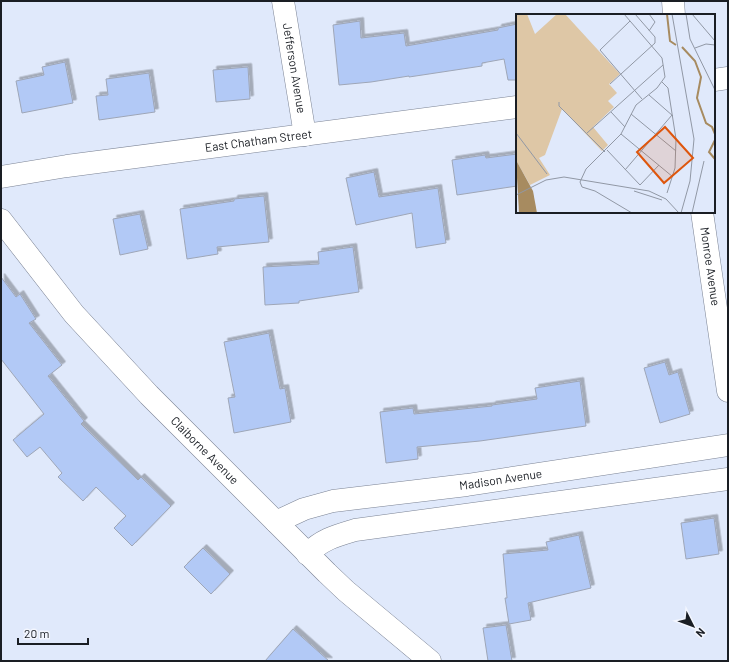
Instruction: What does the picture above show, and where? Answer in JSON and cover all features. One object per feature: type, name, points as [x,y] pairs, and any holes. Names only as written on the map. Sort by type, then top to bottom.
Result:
[{"type":"street","name":"Jefferson Avenue","points":[[283,1],[305,135]]},
{"type":"street","points":[[672,1],[674,14]]},
{"type":"street","points":[[715,80],[728,78]]},
{"type":"street","name":"East Chatham Street","points":[[1,178],[67,166],[516,107]]},
{"type":"street","name":"Monroe Avenue","points":[[702,213],[728,391]]},
{"type":"street","name":"Claiborne Avenue","points":[[1,220],[74,314],[149,395],[346,592],[430,661]]},
{"type":"street","name":"Madison Avenue","points":[[276,522],[304,509],[333,501],[467,485],[728,445]]},
{"type":"street","points":[[308,554],[313,548],[330,537],[355,530],[728,479]]},
{"type":"building","points":[[360,21],[361,38],[404,33],[406,46],[498,30],[498,28],[516,24],[516,80],[508,80],[504,59],[482,63],[482,66],[409,77],[339,85],[333,25]]},
{"type":"building","points":[[65,62],[73,103],[22,113],[16,81],[44,75],[42,67]]},
{"type":"building","points":[[248,67],[250,99],[216,102],[213,70]]},
{"type":"building","points":[[149,73],[155,112],[99,120],[96,96],[108,95],[106,79]]},
{"type":"building","points":[[516,154],[516,186],[457,195],[452,160],[485,155],[486,158]]},
{"type":"building","points":[[374,172],[379,197],[438,188],[446,243],[416,248],[412,213],[356,225],[346,178]]},
{"type":"building","points":[[264,196],[269,242],[217,247],[218,254],[187,259],[180,209],[234,201],[234,199]]},
{"type":"building","points":[[140,214],[148,249],[120,255],[113,219]]},
{"type":"building","points":[[353,247],[359,292],[299,301],[299,303],[265,305],[263,267],[319,264],[318,252]]},
{"type":"building","points":[[1,277],[16,297],[20,294],[36,319],[29,323],[62,365],[48,376],[84,421],[81,424],[138,480],[141,477],[171,506],[132,546],[114,528],[126,516],[96,487],[83,501],[58,477],[62,473],[40,447],[27,457],[13,440],[44,414],[1,359]]},
{"type":"building","points":[[269,333],[280,389],[285,388],[291,422],[234,433],[228,398],[235,397],[224,342]]},
{"type":"building","points":[[665,362],[669,375],[678,372],[690,414],[660,423],[644,368]]},
{"type":"building","points":[[580,381],[586,426],[480,441],[417,447],[418,459],[386,463],[380,412],[413,408],[414,414],[492,406],[537,399],[535,388]]},
{"type":"building","points":[[714,518],[719,554],[686,559],[681,523]]},
{"type":"building","points":[[579,535],[591,588],[528,603],[531,620],[509,624],[505,598],[507,598],[503,554],[548,550],[546,542]]},
{"type":"building","points":[[203,548],[230,574],[211,594],[184,567]]},
{"type":"building","points":[[506,625],[512,661],[488,661],[483,628]]},
{"type":"building","points":[[293,629],[329,661],[265,661]]}]
